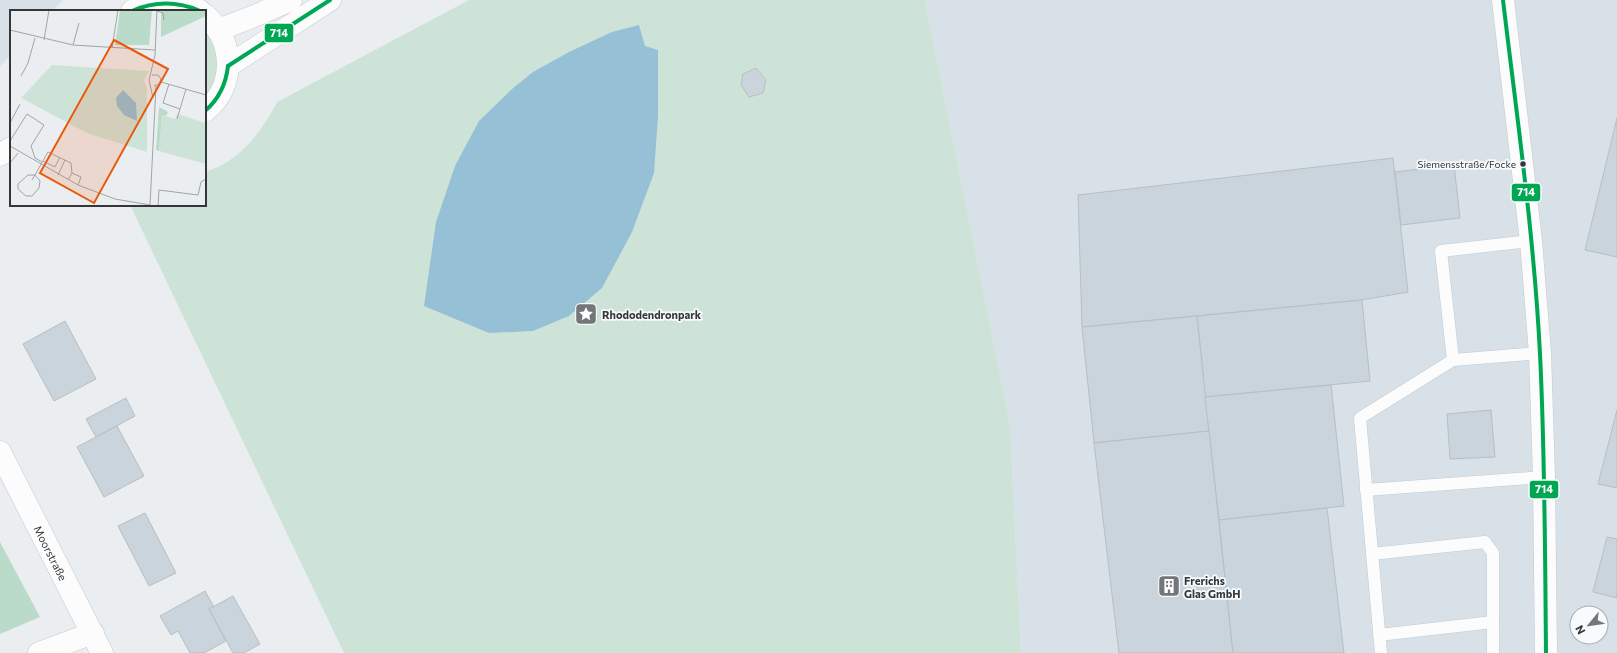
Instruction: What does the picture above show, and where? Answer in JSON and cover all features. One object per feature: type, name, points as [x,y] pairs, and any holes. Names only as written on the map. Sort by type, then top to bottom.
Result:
[{"type":"street","points":[[206,110],[216,100],[224,87],[228,73],[227,51],[212,22],[252,17],[291,0]]},
{"type":"street","points":[[228,66],[330,0]]},
{"type":"street","points":[[1503,0],[1532,241],[1540,353],[1544,477],[1546,653]]},
{"type":"street","points":[[134,10],[158,1],[182,3],[198,10]]},
{"type":"street","points":[[0,155],[10,149]]},
{"type":"street","points":[[0,170],[10,166]]},
{"type":"street","name":"Moorstraße","points":[[0,452],[102,653]]},
{"type":"street","points":[[39,653],[92,633]]},
{"type":"lane","points":[[1453,360],[1442,251],[1532,241]]},
{"type":"lane","points":[[1381,653],[1360,418],[1453,360],[1540,353]]},
{"type":"lane","points":[[1366,490],[1544,477]]},
{"type":"lane","points":[[1372,554],[1485,542],[1493,553],[1493,653]]},
{"type":"lane","points":[[1379,635],[1492,622]]},
{"type":"shaded area","points":[[0,0],[63,0],[53,10],[10,10],[10,56],[0,66]]},
{"type":"shaded area","points":[[925,0],[1617,0],[1617,653],[1021,653],[1010,424]]},
{"type":"green space","name":"Rhododendronpark","points":[[469,0],[925,0],[1010,424],[1021,653],[344,653],[130,206],[206,206],[206,172],[239,154],[264,125],[277,102]]},
{"type":"green space","points":[[206,27],[213,35],[220,70],[206,98]]},
{"type":"green space","points":[[0,542],[40,617],[0,634]]},
{"type":"water","points":[[639,25],[645,46],[658,50],[658,116],[654,173],[632,232],[602,288],[569,316],[533,331],[489,333],[424,306],[436,222],[455,166],[479,121],[512,89],[533,72],[569,52],[612,32]]},
{"type":"building","points":[[756,68],[766,80],[763,93],[749,97],[741,85],[743,74]]},
{"type":"building","points":[[1617,118],[1617,257],[1585,250]]},
{"type":"building","points":[[1393,158],[1408,292],[1362,300],[1082,327],[1078,195]]},
{"type":"building","points":[[1454,165],[1460,218],[1401,225],[1395,172]]},
{"type":"building","points":[[1362,300],[1370,381],[1205,397],[1197,316]]},
{"type":"building","points":[[1197,316],[1209,431],[1094,443],[1082,327]]},
{"type":"building","points":[[65,321],[96,379],[54,401],[23,344]]},
{"type":"building","points":[[1331,385],[1344,506],[1219,520],[1205,397]]},
{"type":"building","points":[[126,398],[135,416],[96,437],[86,419]]},
{"type":"building","points":[[1491,410],[1495,457],[1450,459],[1447,414]]},
{"type":"building","points":[[1617,410],[1617,488],[1598,484]]},
{"type":"building","points":[[117,426],[144,476],[104,497],[77,447]]},
{"type":"building","name":"Frerichs Glas GmbH","points":[[1209,431],[1233,653],[1119,653],[1094,443]]},
{"type":"building","points":[[1327,508],[1344,653],[1233,653],[1219,520]]},
{"type":"building","points":[[145,513],[176,573],[149,586],[118,526]]},
{"type":"building","points":[[1607,537],[1617,539],[1617,598],[1593,592]]},
{"type":"building","points":[[205,591],[214,607],[209,609],[226,641],[204,653],[190,653],[178,631],[171,635],[160,616]]},
{"type":"building","points":[[233,596],[260,644],[244,653],[233,653],[209,609]]},
{"type":"transit line","name":"714","points":[[228,66],[330,0]]},
{"type":"transit line","name":"714","points":[[1503,0],[1534,265],[1540,354],[1543,428],[1546,653]]},
{"type":"transit line","name":"714","points":[[135,10],[149,5],[158,4],[183,5],[197,10]]},
{"type":"transit line","name":"714","points":[[206,110],[221,91],[226,79],[228,66]]},
{"type":"place","name":"Siemensstraße/Focke","points":[[1523,164]]},
{"type":"place","name":"Rhododendronpark","points":[[586,314]]},
{"type":"place","name":"Frerichs Glas GmbH","points":[[1169,586]]}]
